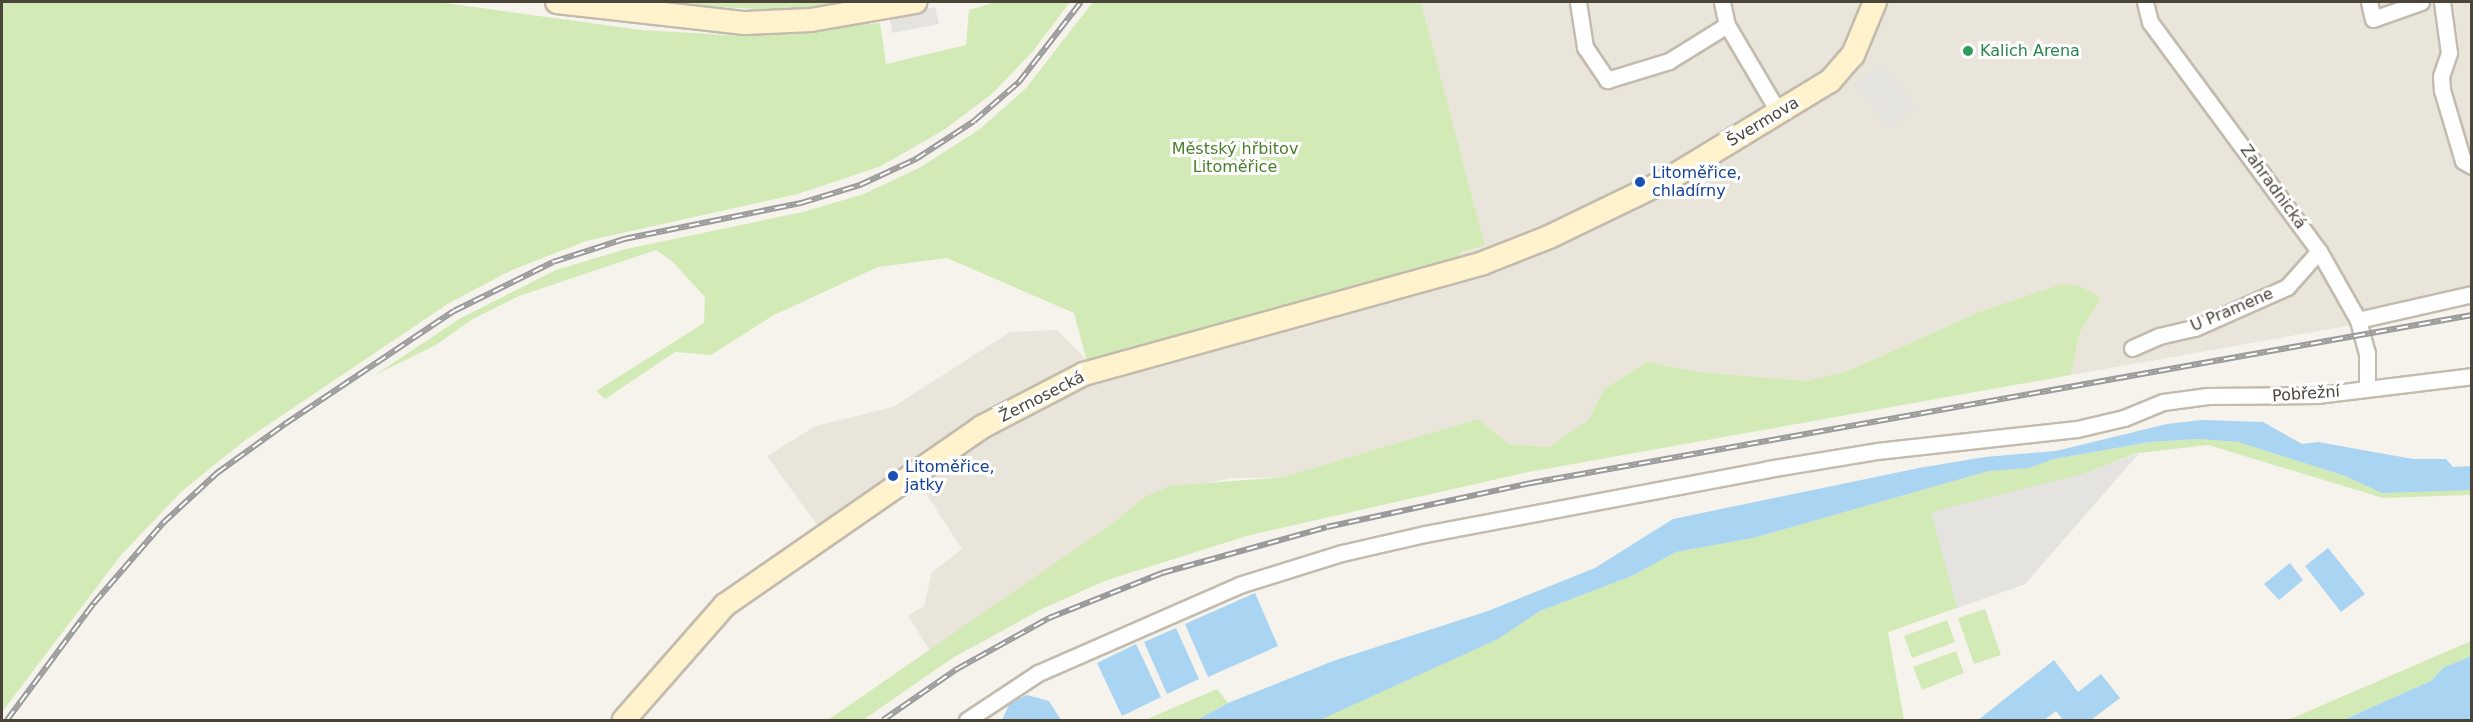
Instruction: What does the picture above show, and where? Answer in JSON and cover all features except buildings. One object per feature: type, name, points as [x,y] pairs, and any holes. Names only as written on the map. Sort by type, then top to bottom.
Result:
[{"type":"main road","points":[[557,2],[745,23],[811,20],[915,2]]},
{"type":"main road","name":"Švermova","points":[[1550,237],[1667,180],[1821,87],[1845,65],[1860,43],[1875,2]]},
{"type":"main road","name":"Žernosecká","points":[[624,720],[725,605],[982,427],[1084,374],[1484,263],[1550,237]]},
{"type":"street","points":[[1578,2],[1585,47],[1607,80],[1669,61],[1727,25]]},
{"type":"street","points":[[1722,2],[1727,25],[1779,112]]},
{"type":"street","name":"Zahradnická","points":[[2145,2],[2150,21],[2319,251],[2358,320],[2367,353],[2367,388]]},
{"type":"street","points":[[2369,2],[2373,19],[2421,2]]},
{"type":"street","points":[[2442,2],[2449,53],[2440,76],[2442,90],[2467,164]]},
{"type":"street","name":"U Pramene","points":[[2132,348],[2159,336],[2195,328],[2287,287],[2319,251]]},
{"type":"street","points":[[2358,320],[2472,294]]},
{"type":"street","name":"Pobřežní","points":[[967,720],[1028,678],[1101,644],[1239,585],[1342,554],[1539,510],[1768,469],[1877,451],[2077,429],[2124,418],[2140,409],[2208,396],[2318,395],[2472,376]]},
{"type":"shaded area","points":[[1421,2],[2471,2],[2471,304],[2071,375],[2080,332],[2101,298],[1979,312],[1848,371],[1807,381],[1698,372],[1648,362],[1605,388],[1588,420],[1549,447],[1509,444],[1478,419],[1283,477],[1231,478],[1143,498],[1113,523],[930,651],[908,616],[924,606],[932,572],[962,549],[908,466],[820,529],[767,456],[816,426],[893,407],[1010,332],[1057,330],[1087,360],[1485,246]]},
{"type":"shaded area","points":[[935,7],[939,24],[892,33],[889,15]]},
{"type":"shaded area","points":[[1883,64],[1916,108],[1889,128],[1855,83]]},
{"type":"shaded area","points":[[2139,453],[2025,584],[1957,608],[1931,512],[2086,473]]},
{"type":"green space","points":[[2,2],[438,2],[641,30],[745,36],[880,23],[886,64],[966,45],[969,10],[996,2],[1070,2],[1033,51],[993,93],[944,130],[881,166],[798,194],[586,241],[512,270],[449,303],[244,441],[182,491],[121,555],[2,712]]},
{"type":"green space","points":[[623,2],[868,2],[815,12]]},
{"type":"green space","name":"Městský hřbitov Litoměřice","points":[[1093,2],[1421,2],[1485,246],[1461,252],[1456,260],[1087,361],[1074,313],[947,258],[878,267],[774,315],[711,355],[675,352],[605,399],[596,391],[704,323],[705,297],[672,261],[656,250],[519,296],[471,320],[436,345],[375,375],[459,319],[556,270],[626,249],[803,212],[864,194],[921,167],[980,129],[1026,88]]},
{"type":"green space","points":[[2062,284],[2080,286],[2101,298],[2080,332],[2071,375],[1528,472],[1250,535],[1107,580],[1044,608],[954,657],[863,720],[828,720],[1113,523],[1143,498],[1170,486],[1283,477],[1478,419],[1509,444],[1549,447],[1588,420],[1605,388],[1648,362],[1698,372],[1807,381],[1848,371],[1979,312]]},
{"type":"green space","points":[[2199,439],[2238,442],[2345,476],[2382,493],[2459,488],[2471,490],[2471,495],[2383,498],[2208,445],[2139,453],[2025,584],[1888,632],[1904,720],[1320,720],[1497,639],[1540,611],[1632,576],[1676,552],[1753,538],[1989,471],[2029,468],[2054,459],[2150,442]],"holes":[[[2137,453],[2025,584],[2086,473]]]},
{"type":"green space","points":[[1985,609],[2001,655],[1974,664],[1958,618]]},
{"type":"green space","points":[[1947,620],[1955,642],[1912,658],[1904,636]]},
{"type":"green space","points":[[2471,641],[2471,656],[2443,668],[2431,681],[2343,720],[2288,720]]},
{"type":"green space","points":[[1956,651],[1964,673],[1922,690],[1913,667]]},
{"type":"green space","points":[[1217,689],[1228,703],[1197,720],[1145,720]]},
{"type":"water","points":[[2202,420],[2263,422],[2302,444],[2318,442],[2413,459],[2446,459],[2453,467],[2471,466],[2471,490],[2382,493],[2345,476],[2238,442],[2199,439],[2150,442],[2054,459],[2029,468],[1989,471],[1753,538],[1676,552],[1632,576],[1540,611],[1498,639],[1320,720],[1197,720],[1228,703],[1333,661],[1488,611],[1595,568],[1673,519],[1919,468],[1985,457],[2056,451],[2167,424]]},
{"type":"water","points":[[2328,548],[2365,594],[2341,612],[2305,566]]},
{"type":"water","points":[[2290,563],[2303,580],[2279,600],[2264,584]]},
{"type":"water","points":[[1255,593],[1278,646],[1208,677],[1185,624]]},
{"type":"water","points":[[1176,628],[1199,679],[1167,694],[1144,642]]},
{"type":"water","points":[[1136,644],[1161,697],[1122,716],[1097,663]]},
{"type":"water","points":[[2471,656],[2471,720],[2343,720],[2431,681],[2443,668]]},
{"type":"water","points":[[2054,660],[2078,692],[2101,674],[2120,698],[2091,720],[2063,720],[2056,711],[2044,720],[1978,720]]},
{"type":"water","points":[[1027,695],[1049,701],[1061,720],[1002,720],[1010,703]]},
{"type":"railway","points":[[7,720],[94,603],[163,523],[217,473],[285,424],[454,311],[553,262],[624,239],[801,203],[860,185],[916,159],[974,121],[1019,82],[1081,2]]},
{"type":"railway","points":[[883,720],[957,669],[1049,618],[1162,573],[1327,527],[1531,483],[2472,315]]},
{"type":"place","name":"Kalich Arena","points":[[1968,51]]},
{"type":"place","name":"Litoměřice, chladírny","points":[[1640,182]]},
{"type":"place","name":"Litoměřice, jatky","points":[[893,476]]}]
